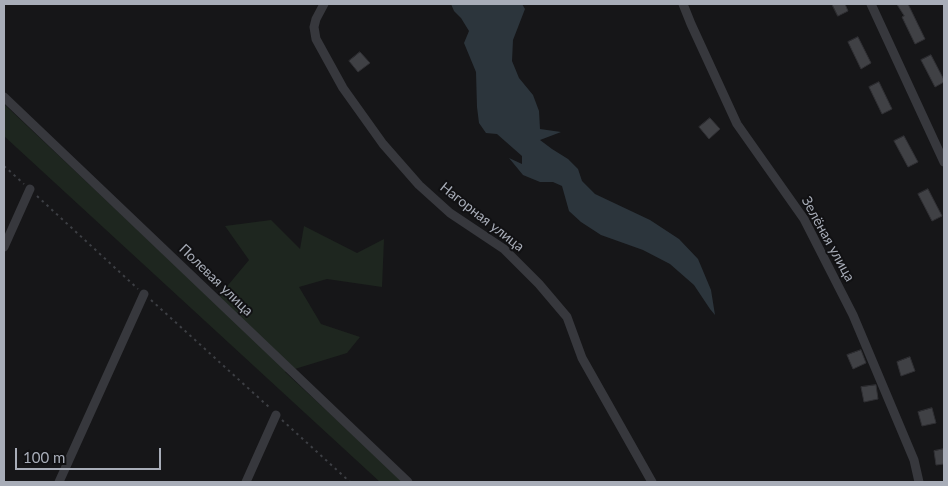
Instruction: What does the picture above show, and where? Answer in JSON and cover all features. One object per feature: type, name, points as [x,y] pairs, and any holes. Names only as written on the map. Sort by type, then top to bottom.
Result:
[{"type":"street","name":"Нагорная улица","points":[[324,4],[314,27],[316,40],[343,88],[383,144],[419,185],[450,213],[504,249],[539,284],[567,317],[582,358],[652,482]]},
{"type":"street","name":"Зелёная улица","points":[[683,4],[737,124],[804,219],[853,315],[914,460],[919,482]]},
{"type":"street","points":[[871,4],[944,162]]},
{"type":"street","name":"Полевая улица","points":[[4,97],[408,482]]},
{"type":"street","points":[[4,247],[30,189]]},
{"type":"street","points":[[59,482],[144,294]]},
{"type":"street","points":[[246,482],[276,415]]},
{"type":"path","points":[[4,166],[350,482]]},
{"type":"shaded area","points":[[451,4],[522,4],[525,9],[513,40],[512,61],[519,78],[533,95],[539,111],[540,129],[561,132],[540,140],[568,159],[578,169],[582,181],[595,194],[650,220],[679,239],[698,259],[711,290],[715,315],[694,285],[670,264],[643,250],[601,235],[581,222],[569,211],[562,186],[553,182],[540,182],[523,175],[509,158],[522,164],[522,156],[497,134],[486,133],[479,123],[476,72],[464,43],[469,31]]},
{"type":"shaded area","points":[[4,104],[214,302],[249,260],[225,226],[271,220],[300,249],[304,226],[357,253],[384,239],[382,287],[327,279],[299,287],[321,324],[360,337],[347,353],[285,372],[404,482],[380,482],[4,136]]},
{"type":"building","points":[[832,4],[845,4],[848,11],[838,16]]},
{"type":"building","points":[[897,4],[908,4],[925,39],[915,44]]},
{"type":"building","points":[[858,37],[871,63],[861,69],[848,42]]},
{"type":"building","points":[[360,52],[370,63],[358,72],[349,61]]},
{"type":"building","points":[[931,55],[944,80],[944,82],[935,87],[921,60]]},
{"type":"building","points":[[879,82],[892,109],[882,114],[869,87]]},
{"type":"building","points":[[710,118],[720,129],[709,139],[699,127]]},
{"type":"building","points":[[904,136],[918,162],[908,167],[894,141]]},
{"type":"building","points":[[928,189],[942,216],[932,221],[918,194]]},
{"type":"building","points":[[861,350],[866,363],[853,369],[847,355]]},
{"type":"building","points":[[910,357],[915,371],[901,376],[897,362]]},
{"type":"building","points":[[876,385],[878,399],[864,402],[861,387]]},
{"type":"building","points":[[932,408],[936,423],[922,426],[918,412]]},
{"type":"building","points":[[944,449],[944,464],[936,465],[934,451]]}]
